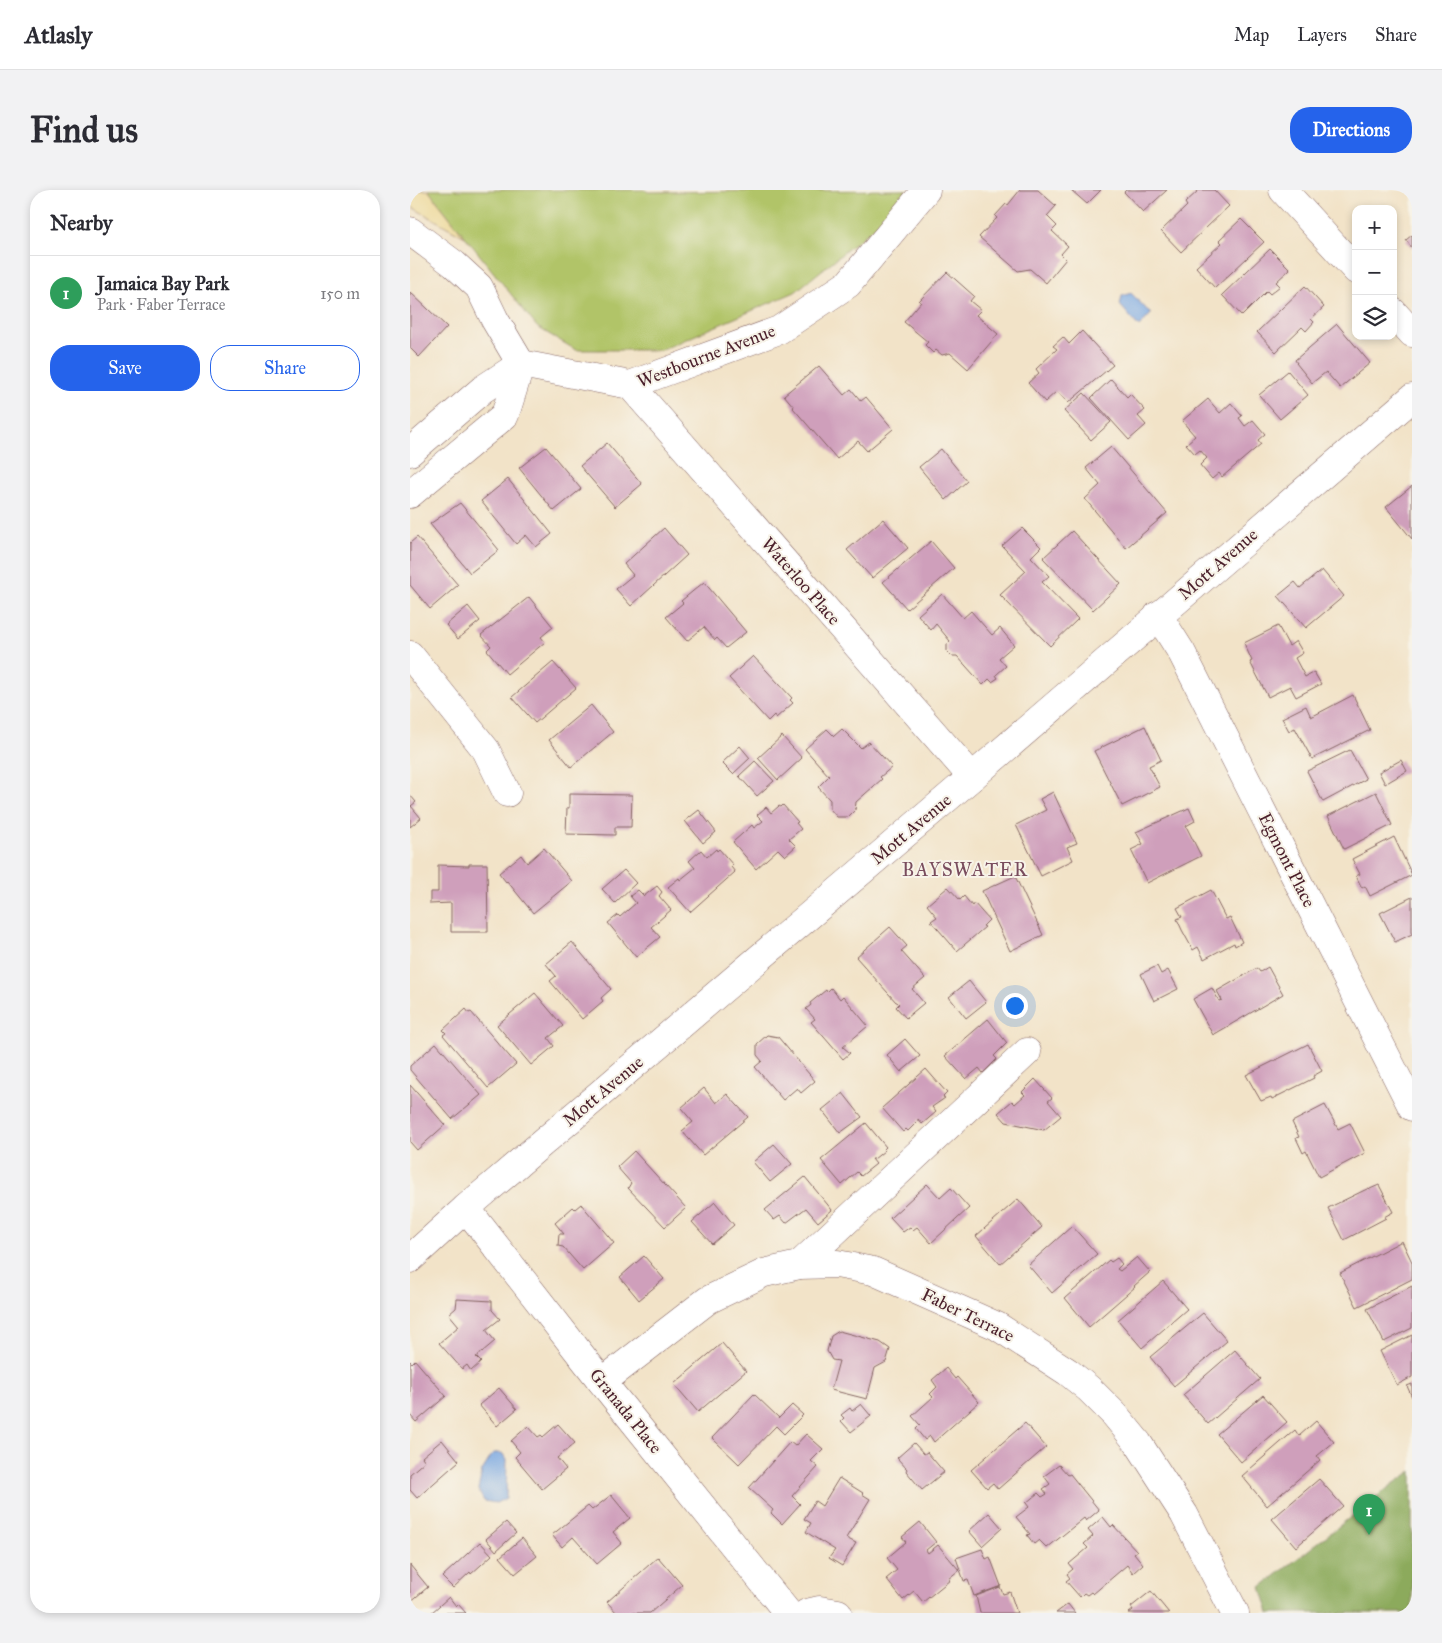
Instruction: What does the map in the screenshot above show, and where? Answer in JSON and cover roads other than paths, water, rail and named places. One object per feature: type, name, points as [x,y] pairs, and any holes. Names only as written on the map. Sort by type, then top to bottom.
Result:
[{"type":"street","name":"Westbourne Avenue","points":[[521,364],[630,385],[778,330],[848,284],[926,190]]},
{"type":"street","points":[[1284,190],[1352,266]]},
{"type":"street","points":[[410,232],[454,264],[479,287],[495,320],[521,364],[506,416],[410,494]]},
{"type":"street","points":[[1397,316],[1412,333]]},
{"type":"street","points":[[410,452],[482,389],[521,364]]},
{"type":"street","name":"Waterloo Place","points":[[630,385],[972,777]]},
{"type":"street","name":"Mott Avenue","points":[[410,1259],[466,1208],[972,777],[1412,398]]},
{"type":"street","name":"Egmont Place","points":[[1158,616],[1182,652],[1412,1107]]},
{"type":"street","points":[[410,655],[486,750],[507,793]]},
{"type":"street","points":[[799,1265],[1028,1052]]},
{"type":"street","name":"Granada Place","points":[[466,1208],[602,1382],[788,1613]]},
{"type":"street","name":"Faber Terrace","points":[[602,1382],[708,1300],[764,1273],[799,1265],[837,1264],[873,1271],[997,1326],[1068,1372],[1089,1389],[1115,1415],[1138,1443],[1184,1514],[1235,1613]]},
{"type":"street","points":[[807,1613],[820,1610],[838,1613]]},
{"type":"water","points":[[1131,293],[1151,314],[1139,327],[1120,305],[1122,296]]},
{"type":"water","points":[[493,1453],[502,1453],[507,1460],[506,1498],[496,1503],[484,1501],[478,1490],[482,1471]]},
{"type":"place","name":"Jamaica Bay Park","points":[[1369,1535]]},
{"type":"district","name":"BAYSWATER","points":[[965,869]]}]
